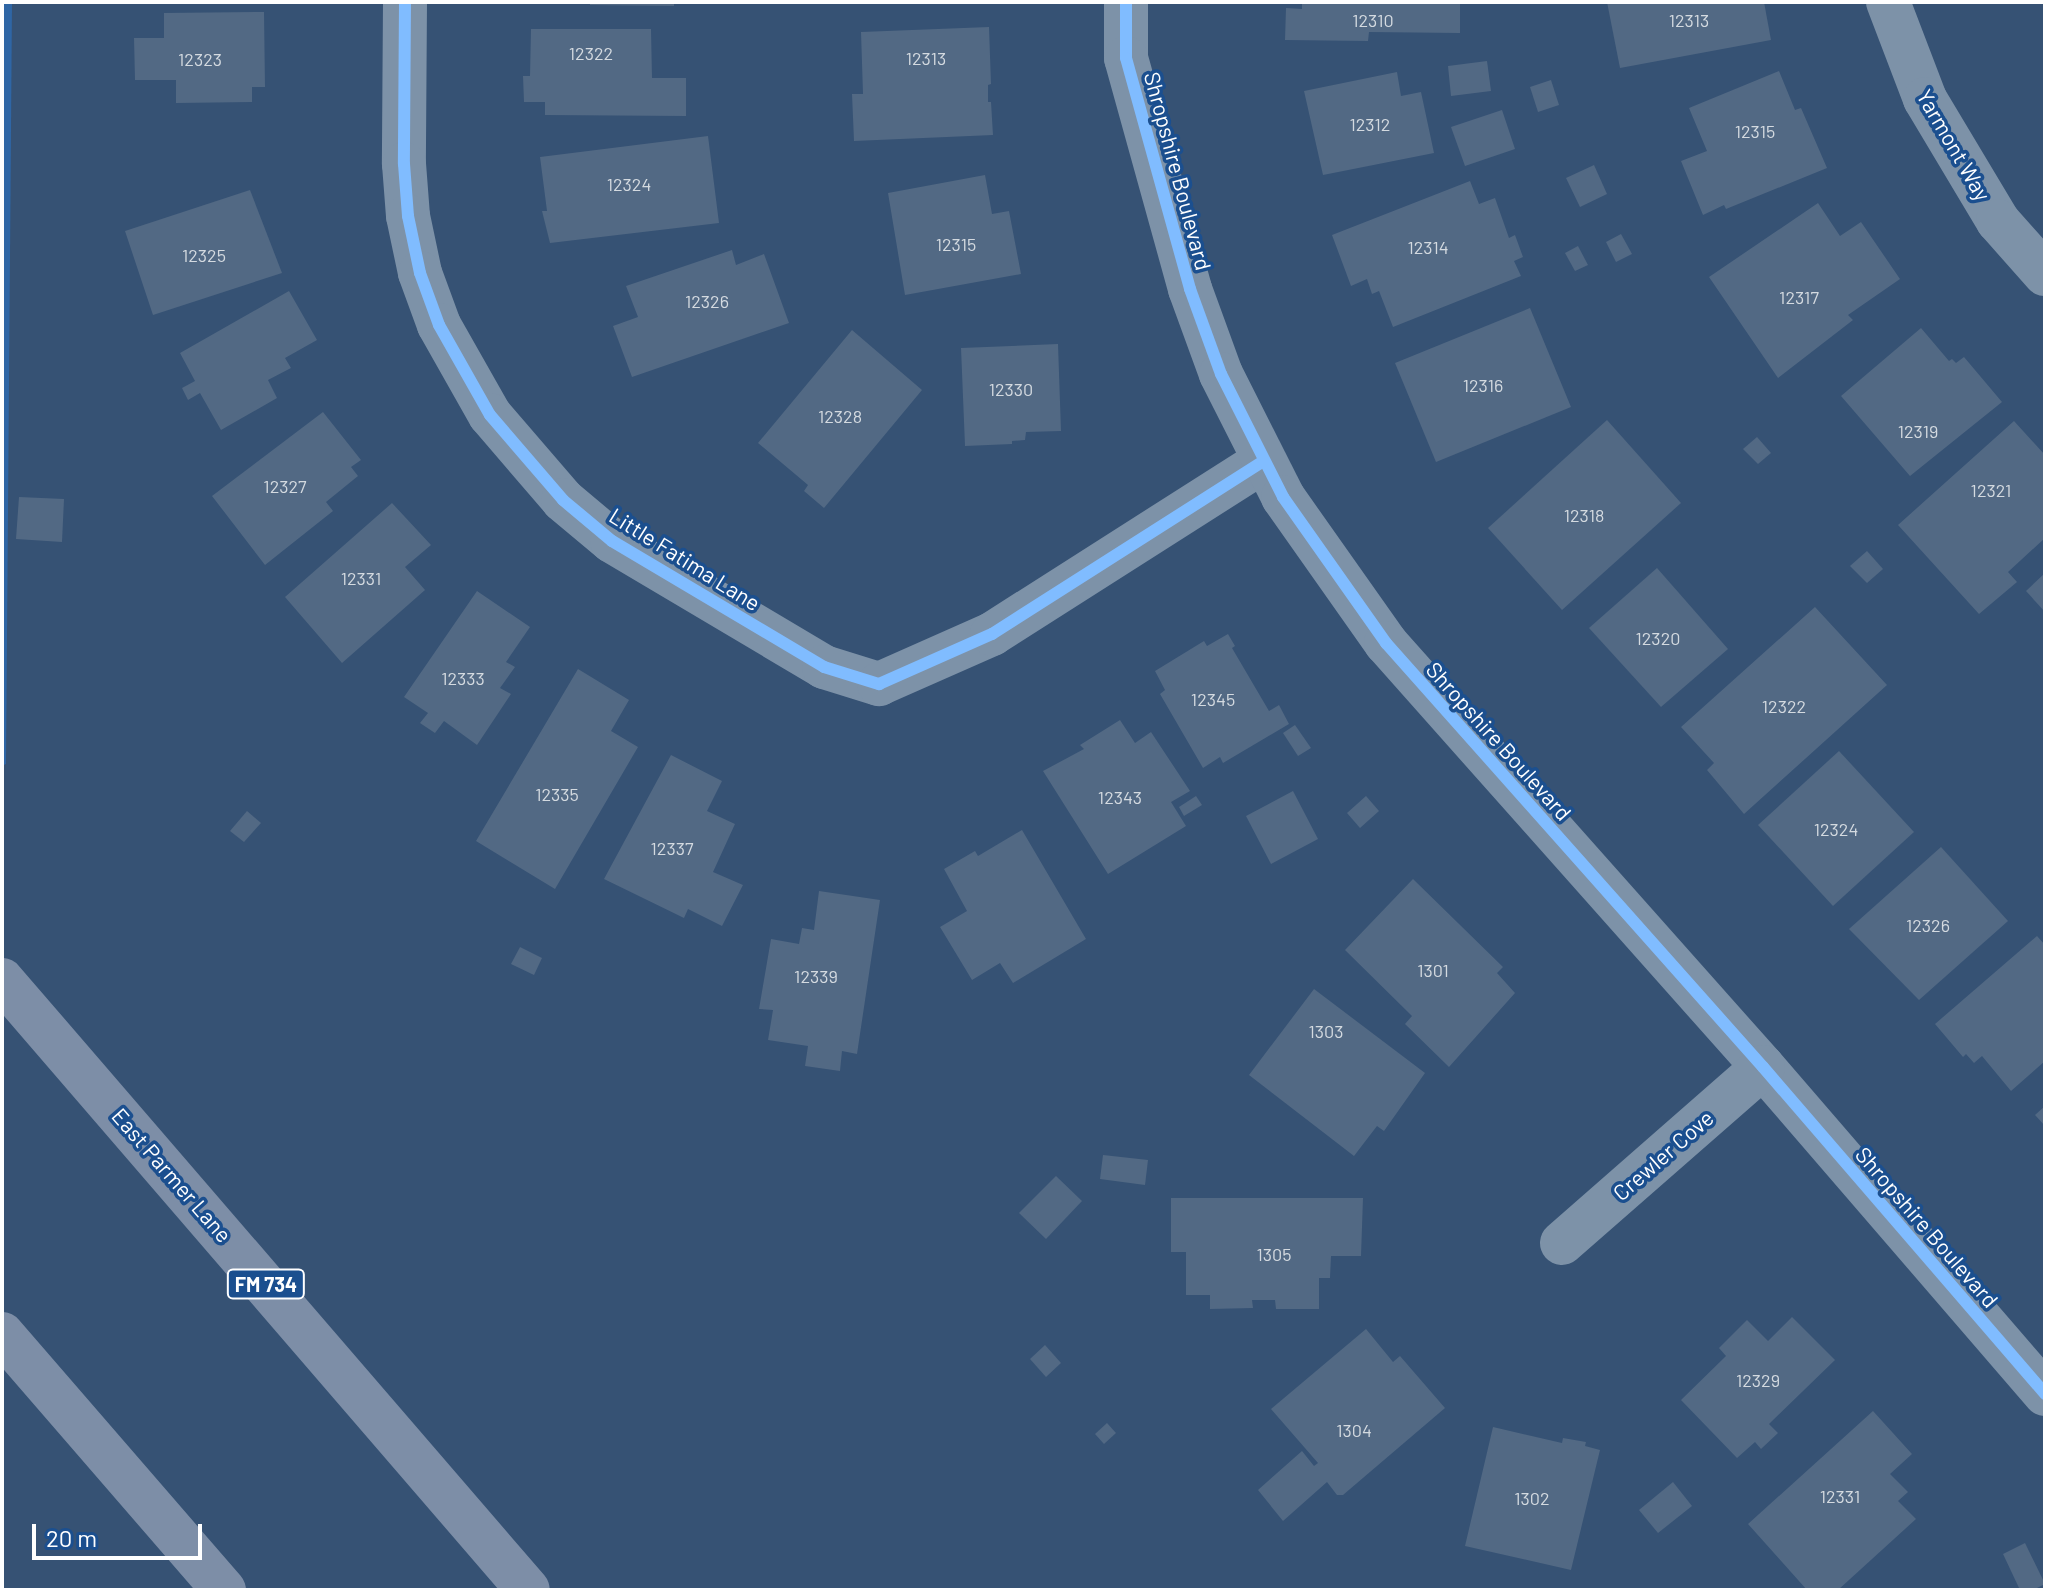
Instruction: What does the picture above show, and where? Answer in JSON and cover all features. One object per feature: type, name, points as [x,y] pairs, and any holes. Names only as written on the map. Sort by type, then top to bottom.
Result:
[{"type":"main road","name":"East Parmer Lane","points":[[2,980],[528,1590]]},
{"type":"main road","points":[[2,1334],[224,1590]]},
{"type":"street","name":"Little Fatima Lane","points":[[405,2],[404,164],[408,216],[420,273],[439,325],[490,415],[563,500],[612,541],[824,667],[879,684],[992,634],[1264,461]]},
{"type":"street","name":"Shropshire Boulevard","points":[[1126,2],[1126,58],[1190,289],[1221,374],[1264,461],[1307,533],[1386,643],[1763,1067],[2045,1394]]},
{"type":"street","name":"Yarmont Way","points":[[1888,2],[1925,99],[1998,221],[2045,274]]},
{"type":"street","name":"Crewler Cove","points":[[1562,1243],[1763,1067]]},
{"type":"shaded area","points":[[2,2],[12,2],[6,764],[2,766]]},
{"type":"building","points":[[590,2],[674,2],[674,6],[590,5]]},
{"type":"building","points":[[1302,2],[1460,2],[1460,33],[1369,32],[1368,41],[1285,40],[1286,8],[1302,9]]},
{"type":"building","points":[[1607,2],[1764,2],[1771,40],[1620,68]]},
{"type":"building","points":[[264,12],[265,87],[252,87],[252,102],[176,103],[176,80],[135,80],[134,38],[164,38],[164,13]]},
{"type":"building","points":[[989,27],[991,84],[988,85],[988,102],[991,102],[993,135],[854,141],[852,94],[863,94],[861,32]]},
{"type":"building","points":[[531,29],[651,29],[652,78],[686,78],[686,116],[545,115],[545,102],[524,102],[523,76],[530,76]]},
{"type":"building","points":[[1487,61],[1491,91],[1451,96],[1448,66]]},
{"type":"building","points":[[1779,71],[1795,110],[1801,108],[1827,168],[1726,209],[1724,205],[1703,215],[1681,161],[1707,151],[1689,108]]},
{"type":"building","points":[[1397,72],[1401,96],[1421,92],[1434,153],[1323,175],[1304,91]]},
{"type":"building","points":[[1551,80],[1559,105],[1538,112],[1530,87]]},
{"type":"building","points":[[1502,110],[1515,149],[1465,166],[1451,127]]},
{"type":"building","points":[[708,136],[719,223],[550,243],[542,211],[547,211],[540,157]]},
{"type":"building","points":[[1594,165],[1607,194],[1580,207],[1566,178]]},
{"type":"building","points":[[985,175],[992,214],[1009,211],[1021,274],[905,295],[888,193]]},
{"type":"building","points":[[1470,181],[1479,204],[1495,198],[1509,238],[1515,235],[1523,257],[1514,261],[1521,276],[1393,327],[1379,291],[1372,294],[1367,279],[1351,286],[1332,235]]},
{"type":"building","points":[[250,190],[282,273],[153,315],[125,231]]},
{"type":"building","points":[[1818,203],[1840,236],[1861,222],[1900,279],[1848,315],[1853,320],[1778,378],[1709,277]]},
{"type":"building","points":[[1621,234],[1632,254],[1616,262],[1606,242]]},
{"type":"building","points":[[1578,246],[1588,265],[1575,271],[1565,253]]},
{"type":"building","points":[[732,250],[736,265],[764,254],[789,323],[632,377],[613,326],[638,317],[626,286]]},
{"type":"building","points":[[289,291],[317,340],[285,358],[291,368],[268,380],[277,398],[221,430],[200,393],[188,400],[182,388],[195,381],[180,353]]},
{"type":"building","points":[[1530,308],[1571,407],[1436,462],[1395,363]]},
{"type":"building","points":[[1921,328],[1949,361],[1952,359],[1956,363],[1964,357],[2002,402],[1910,476],[1841,396]]},
{"type":"building","points":[[852,330],[922,390],[824,508],[804,491],[808,485],[758,443]]},
{"type":"building","points":[[1058,344],[1061,431],[1026,432],[1025,440],[1012,441],[1012,444],[965,446],[961,348]]},
{"type":"building","points":[[323,412],[361,460],[351,467],[358,476],[326,502],[333,511],[265,565],[212,496]]},
{"type":"building","points":[[1607,420],[1681,503],[1562,610],[1488,528]]},
{"type":"building","points":[[2014,421],[2045,455],[2045,538],[2008,572],[2017,582],[1979,614],[1898,525]]},
{"type":"building","points":[[1757,437],[1771,453],[1758,464],[1743,449]]},
{"type":"building","points":[[19,497],[64,499],[62,542],[16,539]]},
{"type":"building","points":[[392,503],[431,545],[405,567],[425,590],[342,663],[285,597]]},
{"type":"building","points":[[1867,551],[1883,569],[1867,583],[1850,566]]},
{"type":"building","points":[[1657,568],[1728,649],[1661,707],[1589,628]]},
{"type":"building","points":[[2045,573],[2045,612],[2026,591]]},
{"type":"building","points":[[477,591],[530,627],[506,662],[515,667],[500,688],[511,694],[477,745],[444,721],[435,733],[420,723],[428,713],[404,697]]},
{"type":"building","points":[[1815,607],[1887,685],[1744,814],[1707,770],[1714,763],[1681,727]]},
{"type":"building","points":[[1228,634],[1235,646],[1232,648],[1269,711],[1279,705],[1289,724],[1223,763],[1220,757],[1203,768],[1160,694],[1165,690],[1155,671],[1204,641],[1207,646]]},
{"type":"building","points":[[578,669],[629,700],[611,731],[638,747],[555,889],[476,841]]},
{"type":"building","points":[[1120,720],[1135,743],[1151,732],[1190,791],[1171,802],[1186,826],[1108,874],[1043,771],[1084,749],[1080,745]]},
{"type":"building","points":[[1295,725],[1311,748],[1298,756],[1283,733]]},
{"type":"building","points":[[1839,751],[1914,832],[1833,906],[1758,825]]},
{"type":"building","points":[[671,755],[722,781],[707,811],[735,824],[713,872],[743,885],[722,926],[688,909],[684,918],[604,879]]},
{"type":"building","points":[[1293,791],[1318,839],[1271,864],[1246,816]]},
{"type":"building","points":[[1196,796],[1202,805],[1184,816],[1179,807]]},
{"type":"building","points":[[1366,796],[1379,811],[1360,828],[1347,813]]},
{"type":"building","points":[[247,811],[261,823],[244,842],[230,831]]},
{"type":"building","points":[[1022,830],[1086,939],[1013,983],[1000,963],[972,980],[940,927],[967,911],[944,869],[975,851],[978,856]]},
{"type":"building","points":[[1941,847],[2008,921],[1919,1000],[1849,929]]},
{"type":"building","points":[[1413,879],[1503,967],[1497,973],[1515,993],[1449,1067],[1405,1024],[1412,1016],[1345,950]]},
{"type":"building","points":[[819,891],[880,900],[857,1054],[842,1051],[840,1071],[805,1066],[808,1046],[768,1040],[773,1010],[759,1009],[771,939],[799,944],[802,928],[814,930]]},
{"type":"building","points":[[2037,936],[2045,945],[2045,1061],[2011,1091],[1982,1056],[1974,1063],[1966,1054],[1963,1057],[1935,1024]]},
{"type":"building","points":[[520,947],[542,958],[534,975],[511,964]]},
{"type":"building","points":[[1314,989],[1425,1073],[1384,1131],[1377,1126],[1354,1156],[1249,1075]]},
{"type":"building","points":[[2045,1106],[2045,1126],[2035,1115]]},
{"type":"building","points":[[1103,1155],[1148,1160],[1145,1185],[1100,1179]]},
{"type":"building","points":[[1056,1176],[1082,1201],[1046,1239],[1019,1213]]},
{"type":"building","points":[[1171,1198],[1363,1198],[1361,1256],[1331,1256],[1330,1278],[1319,1278],[1319,1309],[1276,1309],[1275,1300],[1252,1300],[1253,1308],[1210,1309],[1210,1295],[1186,1295],[1186,1252],[1171,1252]]},
{"type":"building","points":[[1792,1317],[1835,1360],[1769,1424],[1778,1433],[1761,1449],[1755,1442],[1737,1458],[1681,1400],[1726,1356],[1719,1348],[1747,1320],[1768,1341]]},
{"type":"building","points":[[1366,1329],[1393,1362],[1400,1356],[1445,1408],[1343,1495],[1337,1495],[1327,1482],[1283,1521],[1258,1490],[1302,1451],[1314,1466],[1318,1463],[1271,1409]]},
{"type":"building","points":[[1045,1345],[1061,1363],[1046,1377],[1030,1359]]},
{"type":"building","points":[[1873,1411],[1912,1454],[1890,1474],[1908,1492],[1898,1501],[1916,1519],[1838,1590],[1807,1590],[1748,1524]]},
{"type":"building","points":[[1107,1423],[1116,1433],[1104,1444],[1095,1434]]},
{"type":"building","points":[[1493,1427],[1562,1443],[1563,1438],[1586,1442],[1585,1446],[1600,1450],[1571,1570],[1465,1546]]},
{"type":"building","points":[[1673,1482],[1692,1506],[1658,1533],[1639,1510]]},
{"type":"building","points":[[2025,1543],[2045,1584],[2033,1590],[2020,1590],[2003,1554]]},
{"type":"cycle path","points":[[405,2],[404,164],[408,216],[420,273],[439,325],[490,415],[563,500],[612,541],[824,667],[879,684],[992,634],[1264,461]]},
{"type":"cycle path","points":[[1126,2],[1126,58],[1190,289],[1221,374],[1283,497],[1386,643],[1763,1067],[2045,1394]]}]
